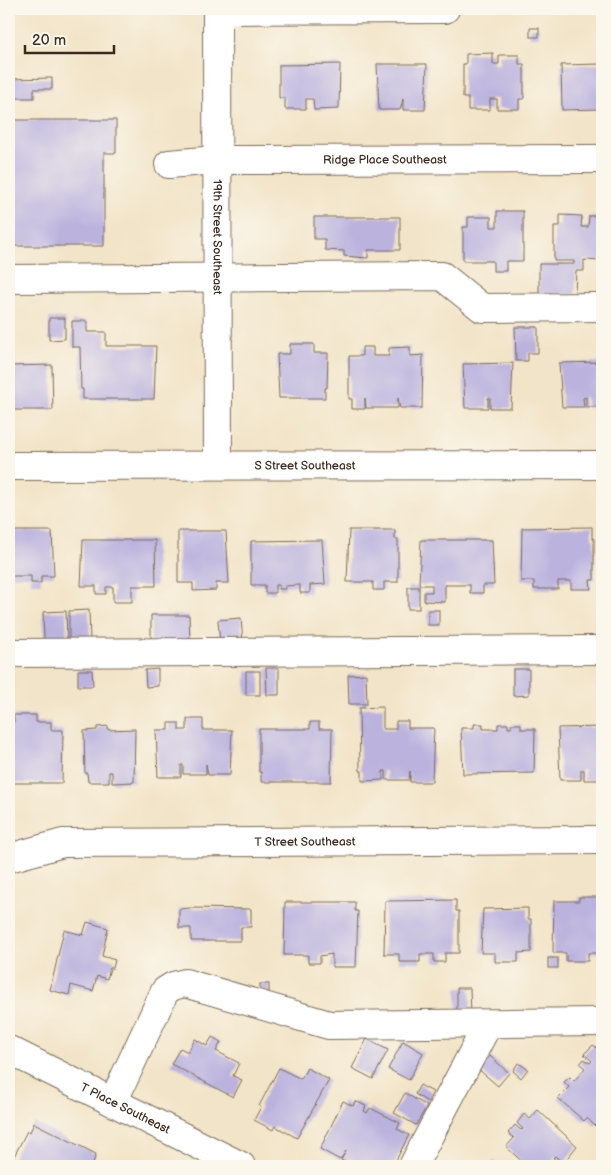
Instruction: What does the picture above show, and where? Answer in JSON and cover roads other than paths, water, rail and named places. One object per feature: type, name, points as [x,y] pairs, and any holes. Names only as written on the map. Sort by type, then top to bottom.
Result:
[{"type":"street","points":[[217,9],[445,9]]},
{"type":"street","name":"19th Street Southeast","points":[[217,9],[218,465]]},
{"type":"street","name":"Ridge Place Southeast","points":[[169,164],[216,160],[602,160]]},
{"type":"street","points":[[9,278],[442,276],[482,308],[602,307]]},
{"type":"street","name":"S Street Southeast","points":[[9,466],[602,465]]},
{"type":"street","points":[[9,653],[602,650]]},
{"type":"street","name":"T Street Southeast","points":[[9,858],[63,843],[602,840]]},
{"type":"street","points":[[113,1102],[165,991],[173,986],[185,983],[329,1025],[602,1022]]},
{"type":"street","points":[[413,1166],[488,1024]]},
{"type":"street","name":"T Place Southeast","points":[[9,1050],[241,1166]]}]
